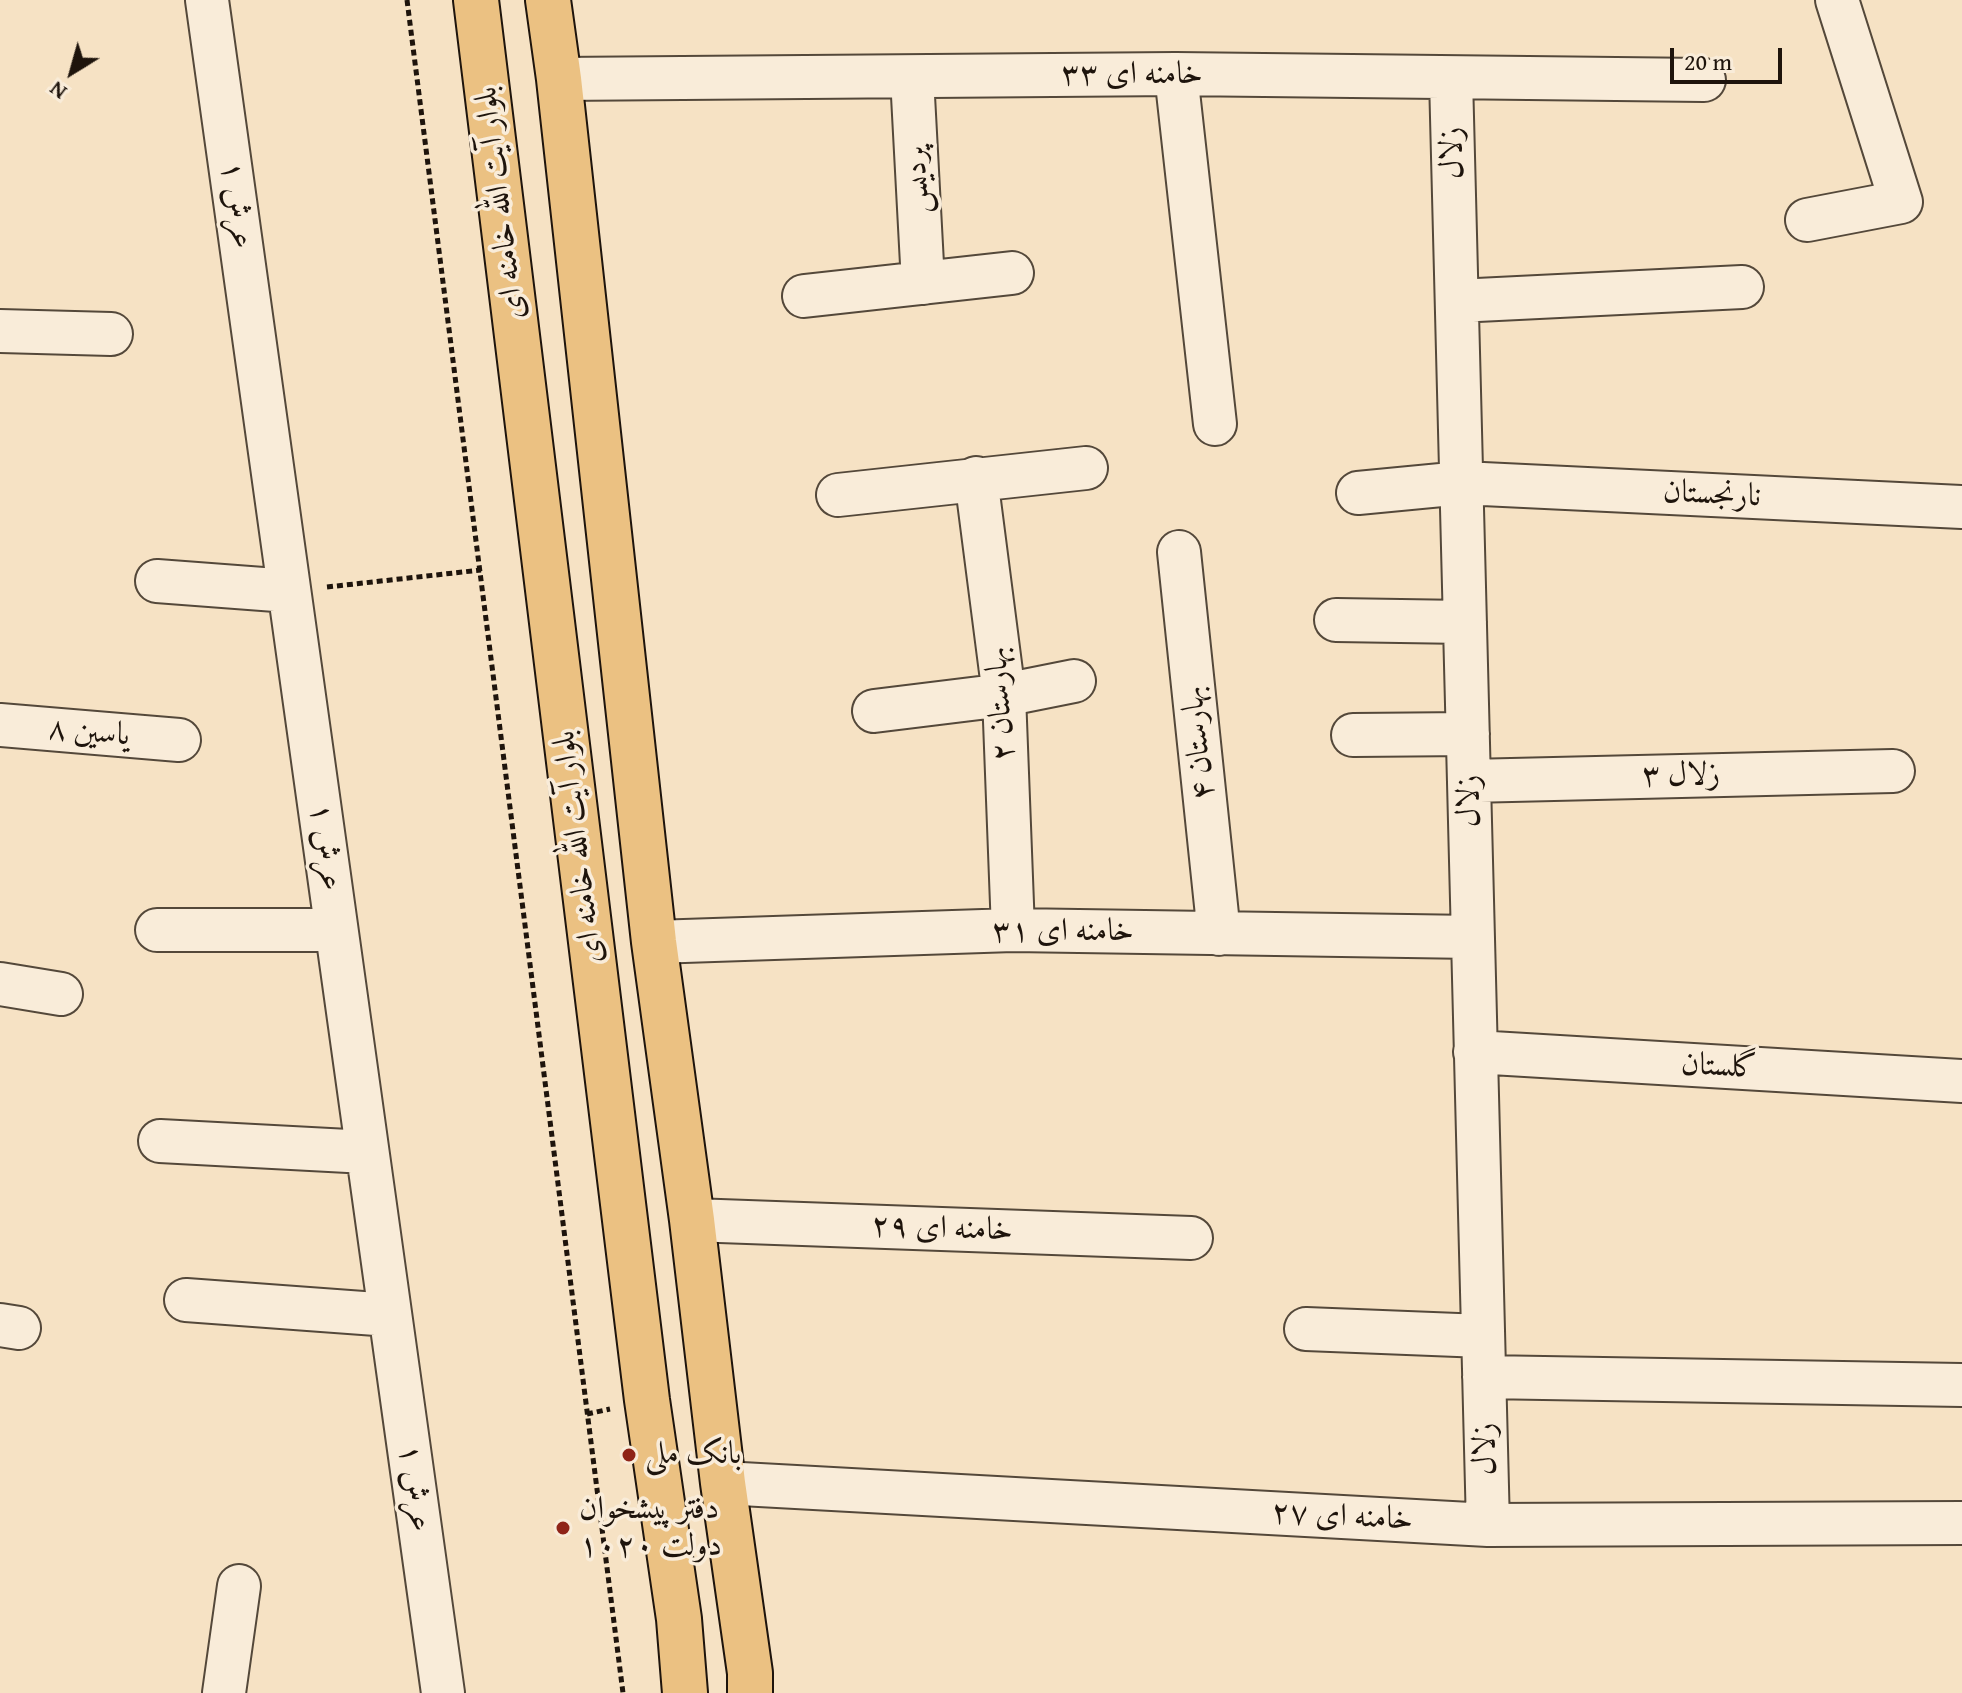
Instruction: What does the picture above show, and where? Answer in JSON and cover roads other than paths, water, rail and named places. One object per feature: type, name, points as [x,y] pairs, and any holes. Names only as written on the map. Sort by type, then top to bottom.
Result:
[{"type":"main road","name":"بلوار آیت الله خامنه ای","points":[[476,0],[645,1384],[679,1619],[685,1693]]},
{"type":"main road","name":"بلوار آیت الله خامنه ای","points":[[548,0],[654,942],[750,1673],[750,1693]]},
{"type":"street","name":"عرش ۱","points":[[207,0],[443,1693]]},
{"type":"street","points":[[1807,220],[1901,202],[1837,0]]},
{"type":"street","points":[[1176,74],[1215,424]]},
{"type":"street","name":"خامنه ای ۳۳","points":[[559,79],[1176,74],[1704,80]]},
{"type":"street","name":"پردیس","points":[[912,77],[923,283]]},
{"type":"street","name":"زلال","points":[[1451,78],[1488,1525]]},
{"type":"street","points":[[804,296],[1012,273]]},
{"type":"street","points":[[1457,301],[1742,287]]},
{"type":"street","points":[[0,331],[111,334]]},
{"type":"street","points":[[838,495],[1086,468]]},
{"type":"street","name":"بهارستان ۲","points":[[976,478],[1004,695],[1013,930]]},
{"type":"street","name":"نارنجستان","points":[[1358,493],[1462,483],[1962,507]]},
{"type":"street","name":"بهارستان ۴","points":[[1179,552],[1219,934]]},
{"type":"street","points":[[157,581],[289,591]]},
{"type":"street","points":[[1336,620],[1465,622]]},
{"type":"street","points":[[874,711],[1004,695],[1074,681]]},
{"type":"street","name":"یاسین ۸","points":[[0,725],[179,740]]},
{"type":"street","points":[[1353,735],[1468,734]]},
{"type":"street","name":"۳ زلال","points":[[1469,781],[1893,771]]},
{"type":"street","points":[[157,930],[336,930]]},
{"type":"street","name":"خامنه ای ۳۱","points":[[654,942],[1013,930],[1473,937]]},
{"type":"street","points":[[0,984],[61,994]]},
{"type":"street","name":"گلستان","points":[[1475,1052],[1962,1081]]},
{"type":"street","points":[[160,1141],[367,1152]]},
{"type":"street","name":"خامنه ای ۲۹","points":[[692,1220],[1191,1238]]},
{"type":"street","points":[[186,1300],[390,1315]]},
{"type":"street","points":[[1306,1329],[1483,1336]]},
{"type":"street","points":[[1484,1377],[1962,1385]]},
{"type":"street","name":"خامنه ای ۲۷","points":[[723,1483],[1488,1525],[1962,1523]]},
{"type":"street","points":[[224,1693],[239,1586]]},
{"type":"place","name":"بانک ملی","points":[[629,1455]]},
{"type":"place","name":"دفتر پیشخوان دولت ۱۰۲۰","points":[[563,1528]]}]
